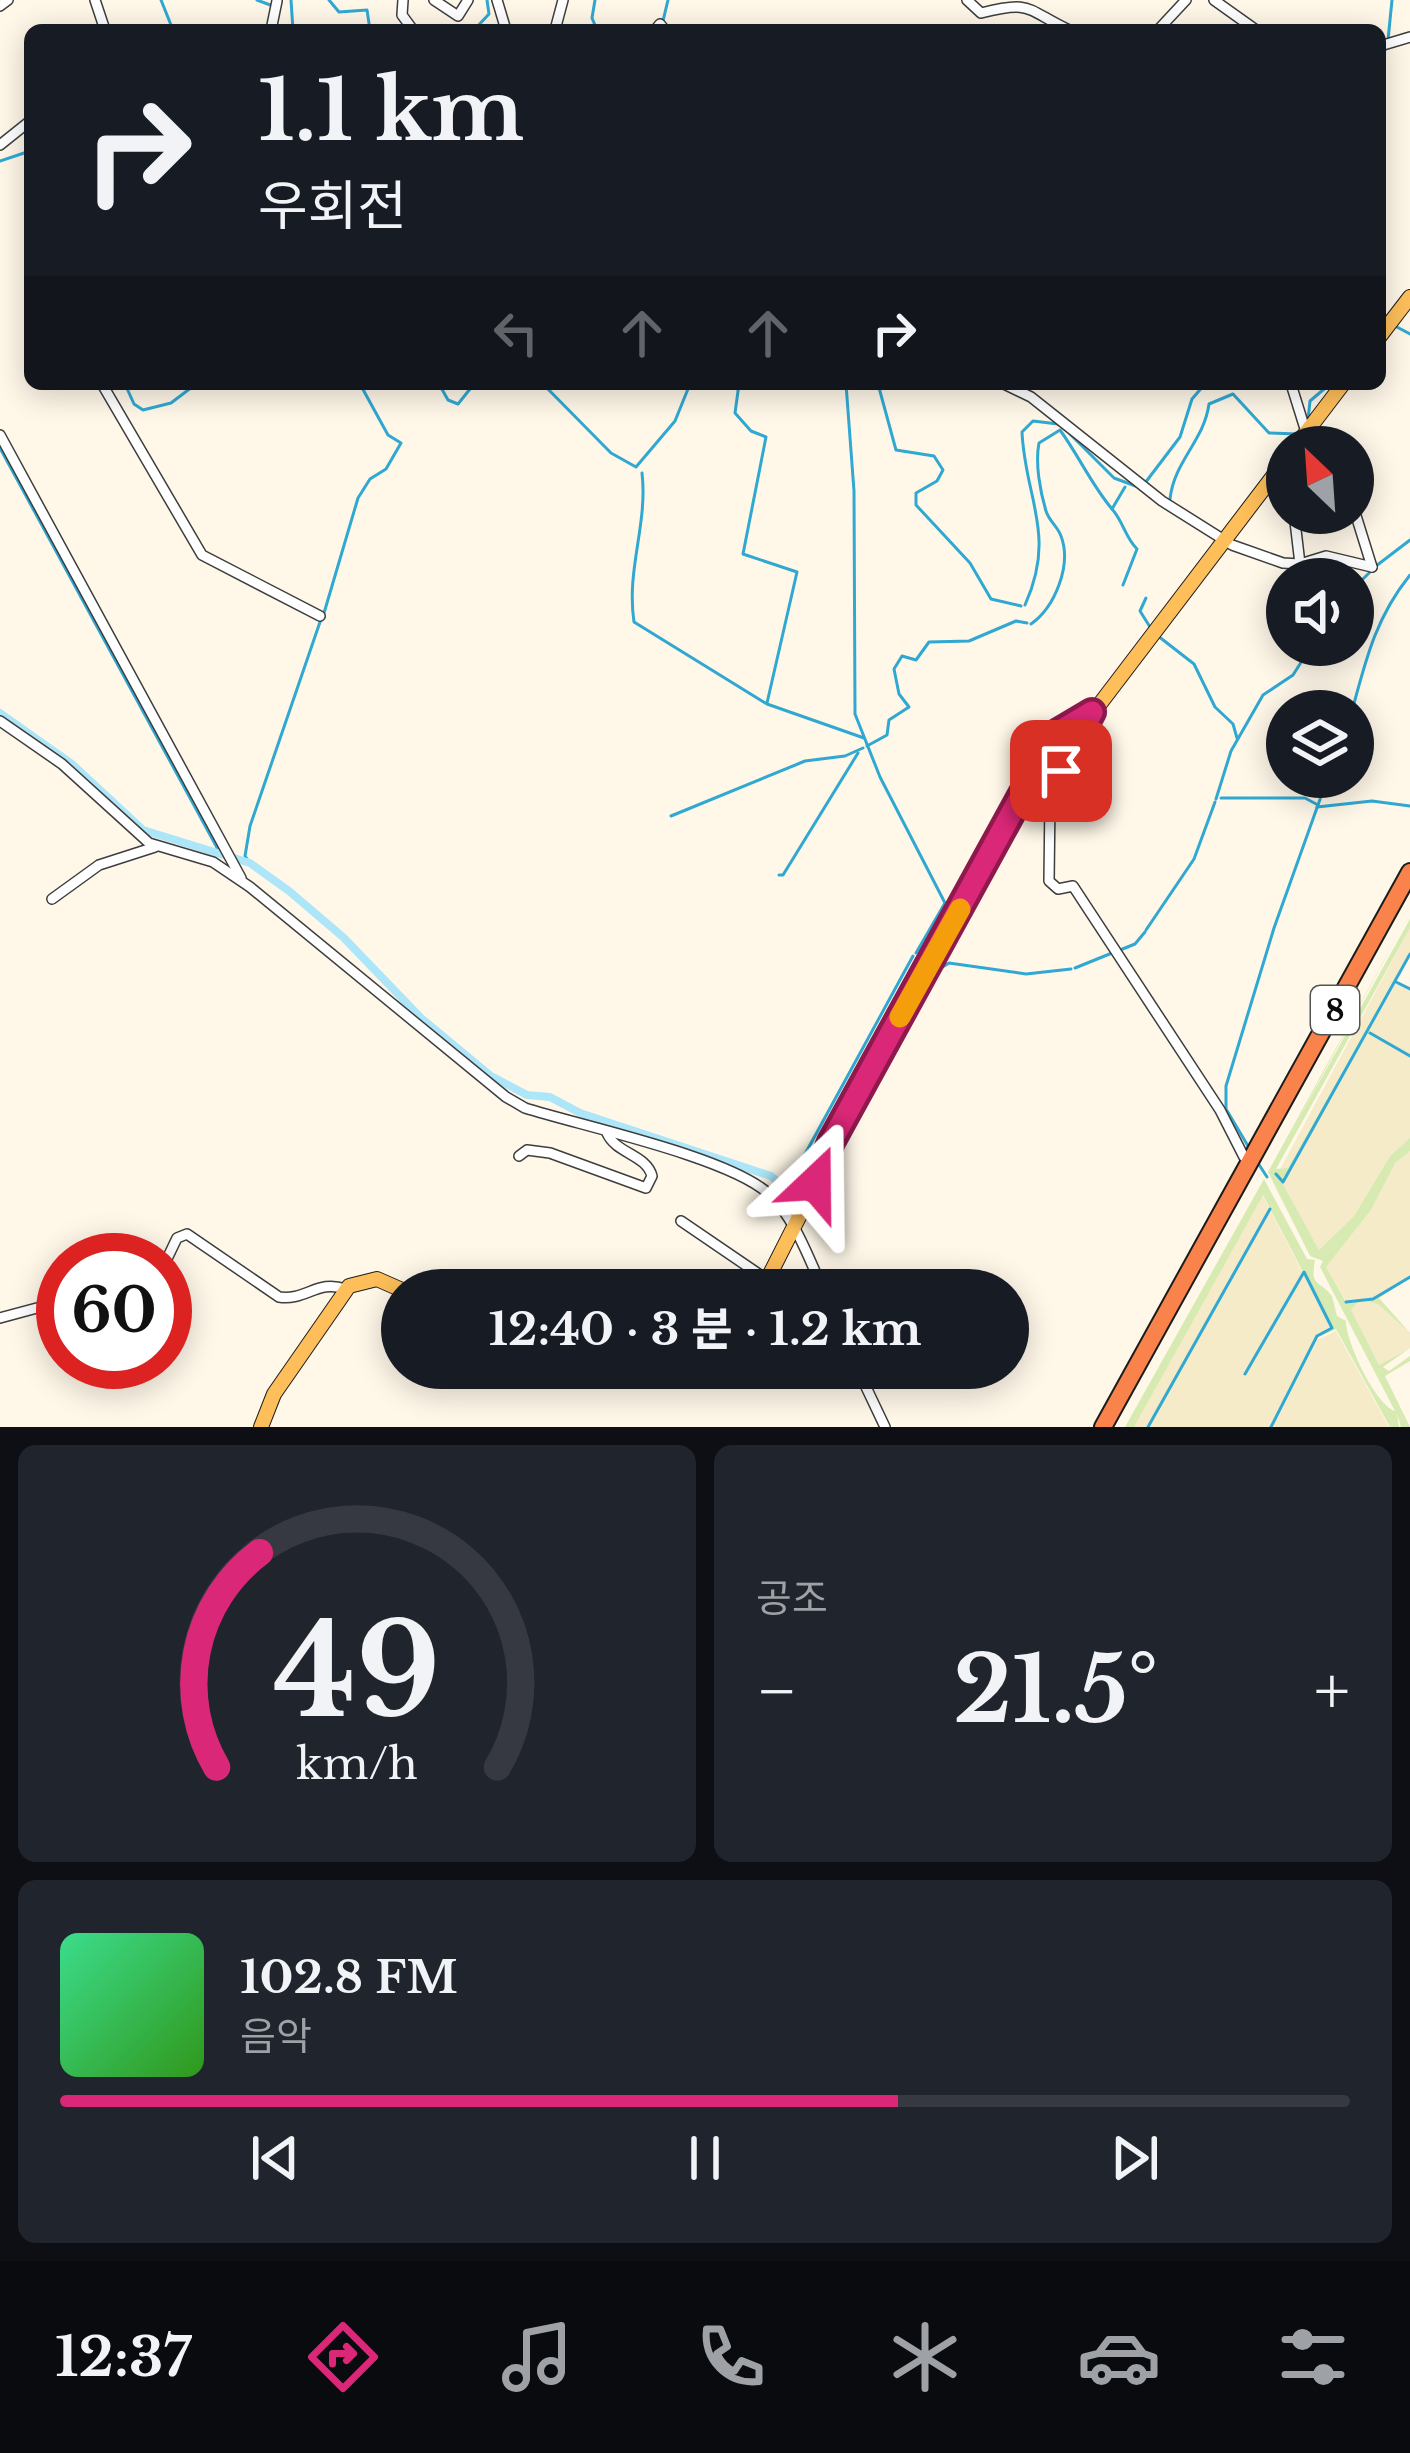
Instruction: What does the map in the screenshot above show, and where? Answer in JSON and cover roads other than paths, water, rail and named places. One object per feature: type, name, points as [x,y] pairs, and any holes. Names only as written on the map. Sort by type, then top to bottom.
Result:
[{"type":"highway","name":"8","points":[[1114,1427],[1410,872]]},
{"type":"highway","name":"8","points":[[1103,1427],[1410,894]]},
{"type":"main road","points":[[1386,328],[1410,297]]},
{"type":"main road","points":[[1311,426],[1338,390]]},
{"type":"main road","points":[[772,1269],[826,1150],[1055,734],[1092,712],[1266,486]]},
{"type":"main road","points":[[261,1427],[274,1394],[346,1289],[371,1279],[381,1283]]},
{"type":"street","points":[[0,6],[8,0]]},
{"type":"street","points":[[454,24],[468,0]]},
{"type":"street","points":[[967,0],[981,13],[1006,2],[1021,4],[1058,24]]},
{"type":"street","points":[[1163,24],[1186,0]]},
{"type":"street","points":[[1214,0],[1244,24]]},
{"type":"street","points":[[440,2],[458,16]]},
{"type":"street","points":[[0,145],[24,126]]},
{"type":"street","points":[[106,390],[202,555],[320,616]]},
{"type":"street","points":[[1016,390],[1162,501],[1224,541],[1270,558]]},
{"type":"street","points":[[1293,390],[1304,426]]},
{"type":"street","points":[[0,435],[244,883]]},
{"type":"street","points":[[1092,712],[1076,736],[1050,798],[1048,881],[1058,889],[1072,886],[1255,1162]]},
{"type":"street","points":[[0,722],[62,764],[155,847],[213,862],[244,883],[506,1097],[525,1108],[700,1159],[767,1192],[798,1219],[816,1269]]},
{"type":"street","points":[[52,899],[99,865],[155,847]]},
{"type":"street","points":[[519,1156],[527,1150],[550,1153],[646,1188],[652,1176],[649,1166],[611,1142],[607,1133]]},
{"type":"street","points":[[681,1221],[743,1269]]},
{"type":"street","points":[[192,1237],[279,1297],[293,1298],[324,1284],[346,1289]]},
{"type":"street","points":[[0,1318],[36,1308]]},
{"type":"street","points":[[867,1389],[885,1427]]},
{"type":"waterway","points":[[161,0],[171,24]]},
{"type":"waterway","points":[[257,0],[273,6]]},
{"type":"waterway","points":[[291,0],[293,24]]},
{"type":"waterway","points":[[329,0],[339,12],[367,10],[369,24]]},
{"type":"waterway","points":[[480,24],[489,14],[487,0]]},
{"type":"waterway","points":[[594,24],[595,0]]},
{"type":"waterway","points":[[663,21],[668,0]]},
{"type":"waterway","points":[[1388,40],[1392,0]]},
{"type":"waterway","points":[[0,161],[24,153]]},
{"type":"waterway","points":[[1395,326],[1410,334]]},
{"type":"waterway","points":[[128,390],[143,410],[171,403],[188,390]]},
{"type":"waterway","points":[[324,613],[358,498],[370,479],[386,469],[401,443],[388,435],[363,390]]},
{"type":"waterway","points":[[442,390],[448,400],[458,404],[469,390]]},
{"type":"waterway","points":[[549,390],[611,453],[636,467],[675,421],[688,390]]},
{"type":"waterway","points":[[738,390],[735,413],[751,431],[766,437],[743,554],[797,572],[767,703]]},
{"type":"waterway","points":[[846,390],[854,491],[855,714],[880,777],[945,903],[916,953]]},
{"type":"waterway","points":[[880,390],[896,450],[934,456],[943,470],[937,481],[916,493],[916,505],[970,563],[991,599],[1021,606]]},
{"type":"waterway","points":[[1145,483],[1180,437],[1192,399],[1200,390]]},
{"type":"waterway","points":[[1308,420],[1310,401],[1323,390]]},
{"type":"waterway","points":[[1170,499],[1209,404],[1233,394],[1266,430]]},
{"type":"waterway","points":[[1025,605],[1034,580],[1039,537],[1022,432],[1033,421],[1058,424]]},
{"type":"waterway","points":[[1031,624],[1047,607],[1063,572],[1064,547],[1046,511],[1038,459],[1039,443],[1060,430],[1137,549],[1123,585]]},
{"type":"waterway","points":[[1070,434],[1114,478],[1141,488]]},
{"type":"waterway","points":[[0,448],[221,855]]},
{"type":"waterway","points":[[642,473],[634,622],[767,704],[864,738]]},
{"type":"waterway","points":[[1112,509],[1125,487]]},
{"type":"waterway","points":[[1376,566],[1410,540]]},
{"type":"waterway","points":[[1358,690],[1380,623],[1410,575]]},
{"type":"waterway","points":[[1146,598],[1140,611],[1150,627]]},
{"type":"waterway","points":[[867,746],[887,735],[889,720],[909,707],[899,694],[894,669],[902,656],[916,660],[929,642],[969,641],[1016,621],[1027,623]]},
{"type":"waterway","points":[[250,863],[245,856],[250,826],[320,622]]},
{"type":"waterway","points":[[1158,636],[1194,664],[1237,738]]},
{"type":"waterway","points":[[1216,799],[1231,751],[1263,695],[1299,666]]},
{"type":"waterway","points":[[0,713],[72,764],[143,830],[250,863],[289,891],[343,937],[421,1018],[491,1076],[527,1095],[550,1097],[580,1113],[771,1176],[786,1189],[801,1216]]},
{"type":"waterway","points":[[671,816],[805,761],[845,756],[863,748]]},
{"type":"waterway","points":[[779,875],[858,753]]},
{"type":"waterway","points":[[1221,798],[1305,798],[1318,805]]},
{"type":"waterway","points":[[1248,1146],[1226,1109],[1226,1086],[1274,928],[1320,798]]},
{"type":"waterway","points":[[1317,807],[1372,801],[1410,806]]},
{"type":"waterway","points":[[1146,930],[1194,859],[1215,802]]},
{"type":"waterway","points":[[1120,950],[1135,944],[1145,932]]},
{"type":"waterway","points":[[1075,968],[1112,953]]},
{"type":"waterway","points":[[1276,1174],[1283,1182],[1410,954]]},
{"type":"waterway","points":[[786,1189],[913,956]]},
{"type":"waterway","points":[[817,1192],[941,968],[949,963],[1026,974],[1071,969]]},
{"type":"waterway","points":[[1396,982],[1410,989]]},
{"type":"waterway","points":[[1370,1033],[1410,1056]]},
{"type":"waterway","points":[[1256,1160],[1267,1177]]},
{"type":"waterway","points":[[1148,1427],[1270,1209]]},
{"type":"waterway","points":[[1245,1374],[1304,1272],[1332,1328],[1317,1336],[1271,1427]]},
{"type":"waterway","points":[[1346,1302],[1373,1299],[1410,1277]]}]
